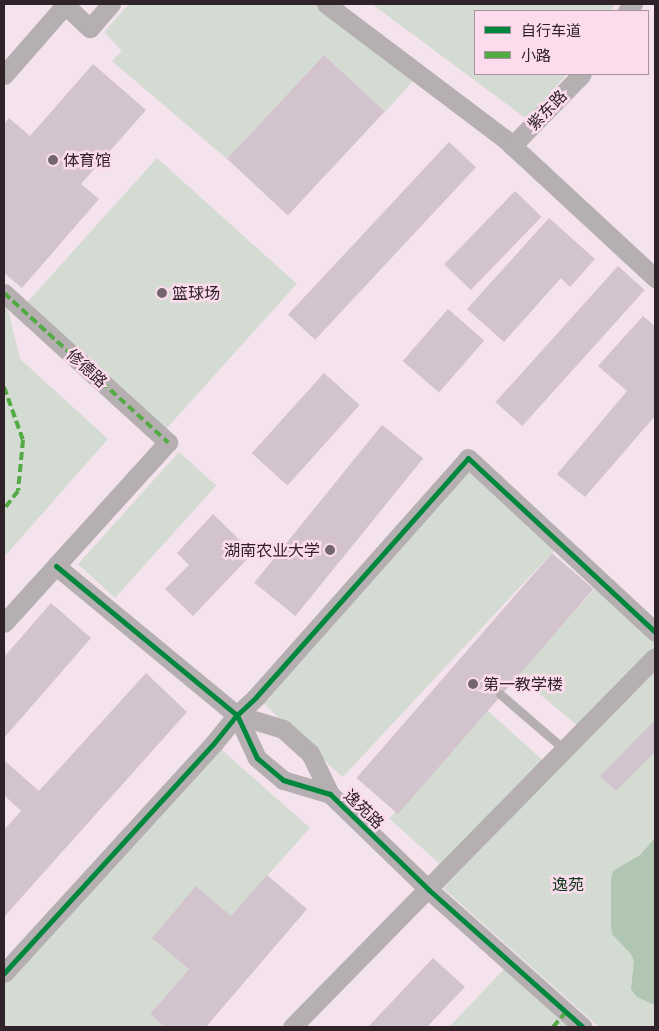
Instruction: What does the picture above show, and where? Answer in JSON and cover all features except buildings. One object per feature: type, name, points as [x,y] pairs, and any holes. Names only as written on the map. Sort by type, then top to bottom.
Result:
[{"type":"street","points":[[4,75],[65,5],[90,28],[112,4]]},
{"type":"street","points":[[326,4],[512,146],[655,278]]},
{"type":"street","name":"紫东路","points":[[512,146],[581,75]]},
{"type":"street","name":"修德路","points":[[5,294],[168,442],[56,566]]},
{"type":"street","points":[[4,973],[214,744],[237,715],[256,697],[468,458],[655,632]]},
{"type":"street","points":[[4,623],[56,566]]},
{"type":"street","name":"逸苑路","points":[[56,566],[237,715],[257,758],[283,780],[330,794],[429,890],[582,1027]]},
{"type":"street","points":[[292,1027],[429,890],[655,658]]},
{"type":"street","points":[[237,715],[284,729],[310,753],[330,794]]},
{"type":"lane","points":[[500,694],[565,750]]},
{"type":"green space","points":[[129,4],[322,4],[418,75],[385,112],[324,55],[227,159],[112,61],[122,51],[104,32]]},
{"type":"green space","points":[[372,4],[615,4],[611,10],[474,10],[474,75],[566,75],[534,111],[524,117]]},
{"type":"green space","name":"篮球场","points":[[157,158],[297,284],[166,429],[27,303]]},
{"type":"green space","points":[[4,293],[20,359],[108,439],[4,557]]},
{"type":"green space","points":[[179,452],[216,485],[115,598],[78,564]]},
{"type":"green space","points":[[468,458],[560,544],[343,777],[250,691]]},
{"type":"green space","points":[[601,582],[655,632],[655,657],[584,731],[517,675]]},
{"type":"green space","name":"逸苑","points":[[655,670],[655,1027],[599,1027],[443,888]]},
{"type":"green space","points":[[487,710],[549,766],[452,875],[389,818]]},
{"type":"green space","points":[[214,743],[310,828],[231,916],[153,938],[189,969],[150,1014],[165,1027],[4,1027],[4,973]]},
{"type":"green space","points":[[510,963],[583,1027],[449,1027]]},
{"type":"shaded area","points":[[655,838],[655,1005],[637,997],[631,989],[634,961],[631,954],[612,934],[611,878],[613,871],[640,855]]},
{"type":"marked path","points":[[4,293],[168,442]]},
{"type":"marked path","points":[[4,387],[23,440],[18,491],[4,509]]},
{"type":"marked path","points":[[553,1027],[566,1012]]},
{"type":"cycle path","points":[[4,973],[214,743],[237,715],[256,697],[468,458],[655,632]]},
{"type":"cycle path","points":[[56,566],[237,715],[257,758],[283,780],[330,794],[429,890],[583,1027]]},
{"type":"place","name":"体育馆","points":[[53,160]]},
{"type":"place","name":"篮球场","points":[[162,293]]},
{"type":"place","name":"湖南农业大学","points":[[330,550]]},
{"type":"place","name":"第一教学楼","points":[[473,684]]}]
